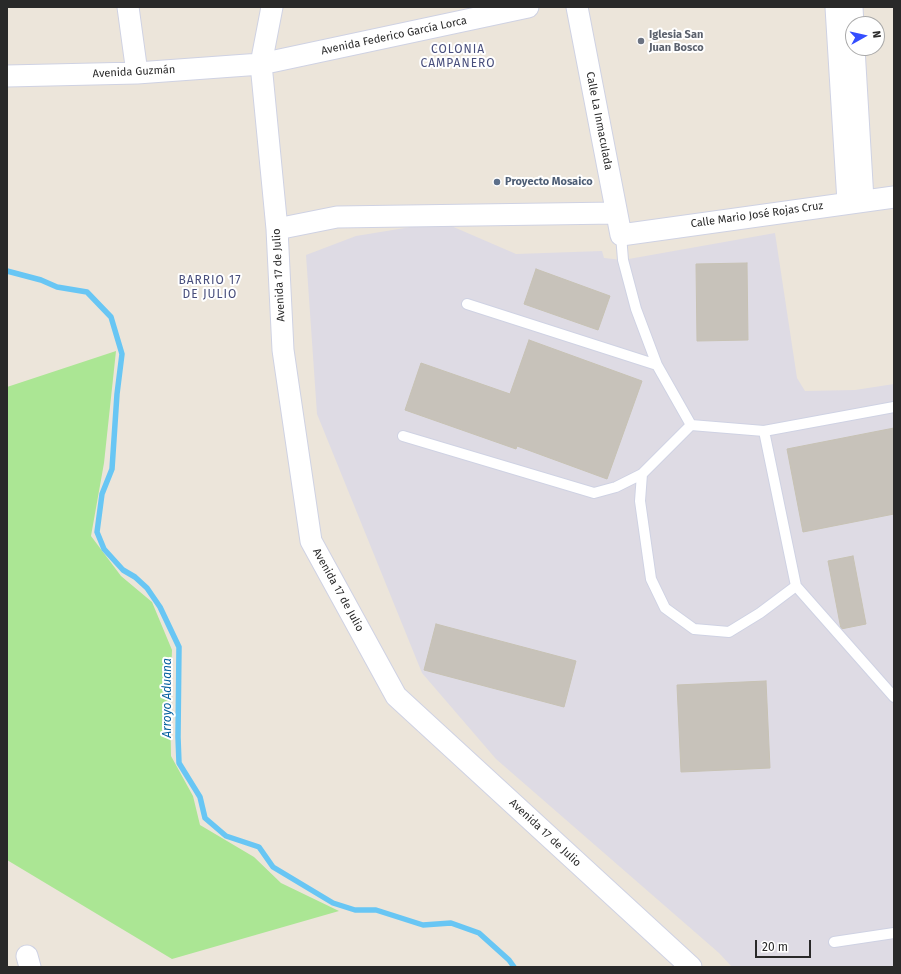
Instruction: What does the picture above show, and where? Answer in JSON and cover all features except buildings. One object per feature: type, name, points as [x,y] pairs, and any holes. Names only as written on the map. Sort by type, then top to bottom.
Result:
[{"type":"street","points":[[128,7],[138,73]]},
{"type":"street","name":"Avenida 17 de Julio","points":[[272,7],[261,64],[277,229],[283,350],[311,541],[396,696],[691,967]]},
{"type":"street","name":"Avenida Federico García Lorca","points":[[261,64],[528,7]]},
{"type":"street","name":"Calle La Inmaculada","points":[[577,7],[621,235]]},
{"type":"street","points":[[836,7],[855,201]]},
{"type":"street","points":[[854,56],[855,201]]},
{"type":"street","name":"Avenida Guzmán","points":[[7,76],[138,73],[261,64]]},
{"type":"street","name":"Calle Mario José Rojas Cruz","points":[[621,235],[894,196]]},
{"type":"street","points":[[277,229],[337,217],[616,213]]},
{"type":"lane","points":[[621,235],[623,260],[636,309],[657,365],[691,425]]},
{"type":"lane","points":[[467,304],[657,365]]},
{"type":"lane","points":[[403,436],[594,493],[616,487],[642,474],[691,425],[764,431],[894,407]]},
{"type":"lane","points":[[764,431],[796,586],[894,697]]},
{"type":"lane","points":[[642,474],[640,501],[651,579],[665,608],[694,629],[729,632],[760,613],[796,586]]},
{"type":"lane","points":[[834,942],[894,933]]},
{"type":"shaded area","points":[[449,225],[516,254],[602,251],[604,258],[623,260],[775,233],[797,378],[805,391],[855,390],[894,384],[894,967],[732,967],[719,953],[496,759],[422,673],[317,414],[306,255],[356,236],[411,227]]},
{"type":"green space","points":[[116,351],[104,463],[91,536],[121,576],[152,602],[172,650],[170,702],[171,756],[193,796],[200,825],[254,857],[281,883],[339,911],[172,959],[7,860],[7,387]]},
{"type":"waterway","name":"Arroyo Aduana","points":[[7,271],[41,280],[57,287],[87,292],[111,317],[122,354],[117,394],[112,469],[102,494],[97,532],[104,549],[123,570],[135,577],[147,588],[160,607],[179,647],[179,763],[200,797],[205,818],[226,836],[259,847],[273,867],[333,903],[355,910],[376,910],[423,925],[451,923],[479,933],[509,960],[514,967]]},
{"type":"place","name":"Iglesia San Juan Bosco","points":[[641,41]]},
{"type":"place","name":"Proyecto Mosaico","points":[[497,182]]},
{"type":"district","name":"COLONIA CAMPANERO","points":[[458,57]]},
{"type":"district","name":"BARRIO 17 DE JULIO","points":[[210,288]]}]
